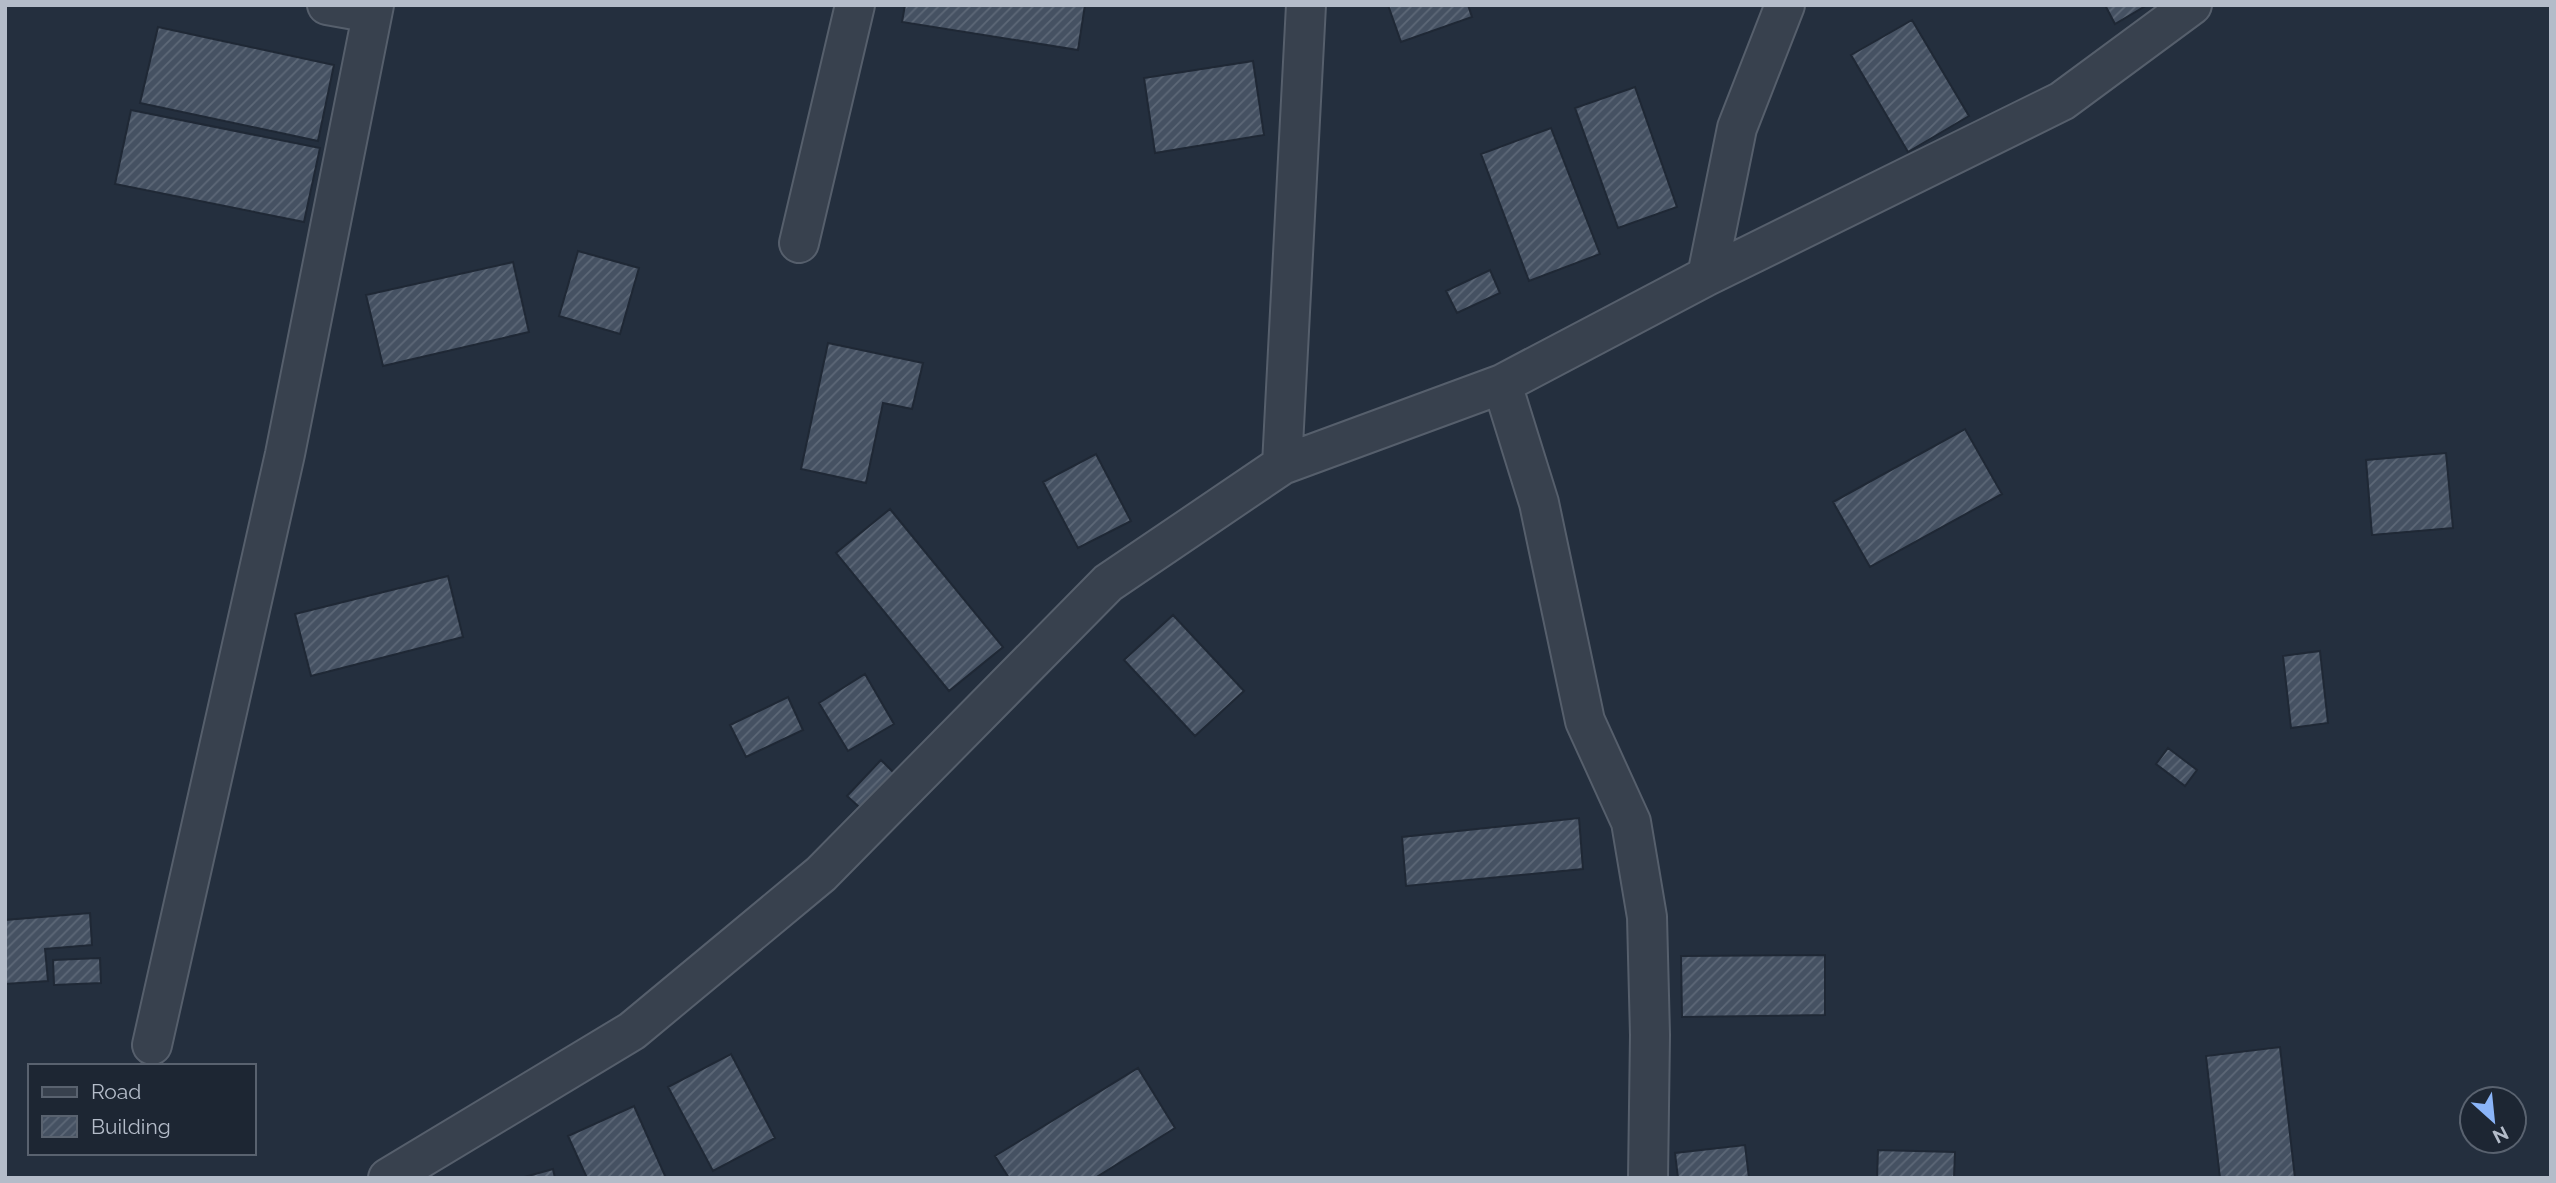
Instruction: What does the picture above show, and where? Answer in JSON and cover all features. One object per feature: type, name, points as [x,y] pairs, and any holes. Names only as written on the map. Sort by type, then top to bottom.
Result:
[{"type":"street","points":[[152,1045],[285,454],[373,9],[327,5]]},
{"type":"street","points":[[799,243],[855,5]]},
{"type":"street","points":[[1282,465],[1306,5]]},
{"type":"street","points":[[1707,276],[1737,128],[1785,5]]},
{"type":"street","points":[[388,1178],[632,1031],[821,874],[1108,583],[1282,465],[1502,384],[1707,276],[2062,102],[2192,5]]},
{"type":"street","points":[[1502,384],[1539,503],[1585,721],[1631,822],[1647,917],[1650,1035],[1648,1178]]},
{"type":"building","points":[[905,5],[1085,5],[1078,50],[902,22]]},
{"type":"building","points":[[1388,5],[1468,5],[1472,17],[1401,42]]},
{"type":"building","points":[[2105,5],[2147,5],[2115,24]]},
{"type":"building","points":[[1912,20],[1969,116],[1908,152],[1851,55]]},
{"type":"building","points":[[158,27],[334,65],[318,141],[140,103]]},
{"type":"building","points":[[1253,61],[1264,135],[1155,153],[1144,78]]},
{"type":"building","points":[[1635,87],[1677,207],[1618,228],[1575,108]]},
{"type":"building","points":[[131,110],[320,148],[304,222],[115,184]]},
{"type":"building","points":[[1551,128],[1600,254],[1529,281],[1481,154]]},
{"type":"building","points":[[578,251],[639,268],[620,334],[559,316]]},
{"type":"building","points":[[513,262],[529,332],[383,366],[366,295]]},
{"type":"building","points":[[1490,270],[1500,293],[1457,313],[1446,291]]},
{"type":"building","points":[[828,343],[923,363],[912,409],[883,403],[866,483],[801,469]]},
{"type":"building","points":[[1965,429],[2002,494],[1870,567],[1833,502]]},
{"type":"building","points":[[2446,453],[2453,528],[2372,535],[2366,460]]},
{"type":"building","points":[[1096,454],[1131,521],[1078,548],[1043,482]]},
{"type":"building","points":[[890,509],[1003,647],[949,691],[836,553]]},
{"type":"building","points":[[448,576],[463,637],[311,676],[295,614]]},
{"type":"building","points":[[1173,615],[1244,691],[1195,736],[1124,660]]},
{"type":"building","points":[[2320,651],[2328,723],[2291,728],[2283,656]]},
{"type":"building","points":[[865,674],[894,724],[848,751],[819,703]]},
{"type":"building","points":[[788,697],[803,730],[746,757],[730,725]]},
{"type":"building","points":[[2168,748],[2197,770],[2185,786],[2156,764]]},
{"type":"building","points":[[881,760],[901,780],[868,815],[847,796]]},
{"type":"building","points":[[1579,818],[1583,869],[1406,886],[1402,837]]},
{"type":"building","points":[[90,913],[92,945],[45,949],[48,981],[5,984],[5,920]]},
{"type":"building","points":[[1825,955],[1825,1015],[1682,1017],[1681,956]]},
{"type":"building","points":[[100,958],[101,983],[54,985],[53,960]]},
{"type":"building","points":[[2280,1047],[2295,1178],[2220,1178],[2206,1056]]},
{"type":"building","points":[[731,1054],[775,1138],[713,1171],[668,1087]]},
{"type":"building","points":[[1138,1068],[1175,1128],[1095,1178],[1009,1178],[995,1156]]},
{"type":"building","points":[[634,1106],[666,1178],[587,1178],[568,1136]]},
{"type":"building","points":[[1745,1145],[1749,1178],[1678,1178],[1675,1153]]},
{"type":"building","points":[[1878,1150],[1955,1152],[1954,1178],[1877,1178]]},
{"type":"building","points":[[553,1169],[555,1178],[521,1178]]}]
